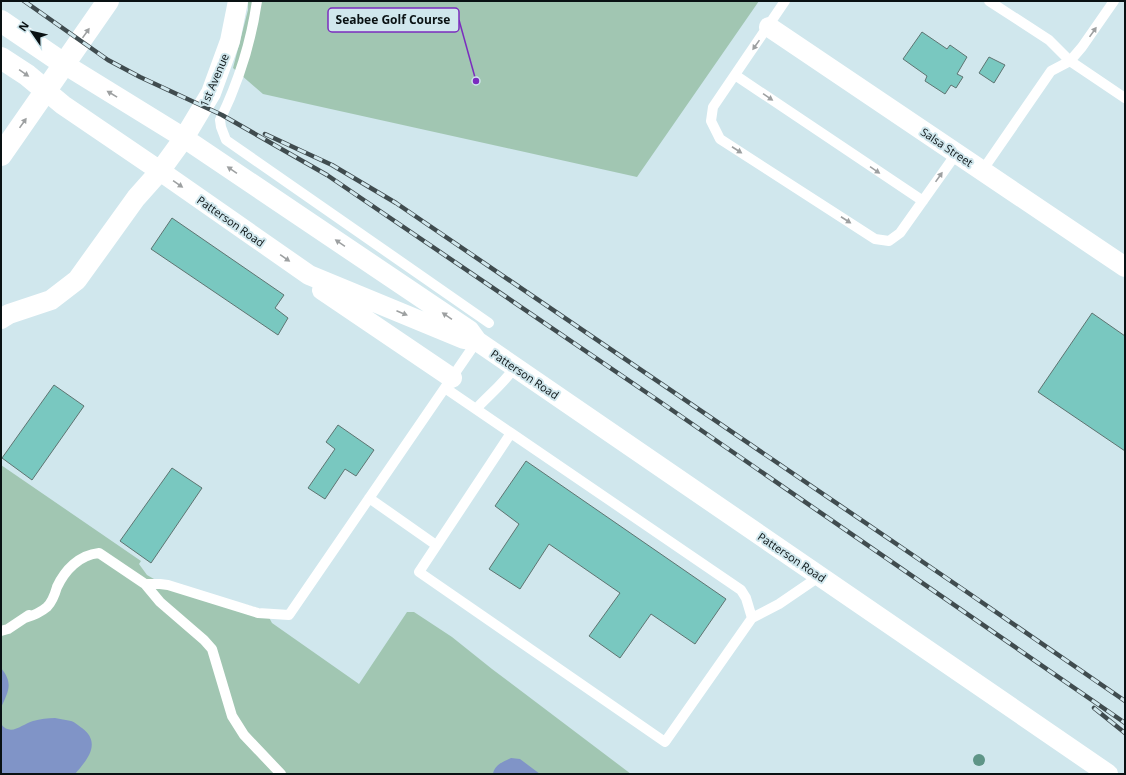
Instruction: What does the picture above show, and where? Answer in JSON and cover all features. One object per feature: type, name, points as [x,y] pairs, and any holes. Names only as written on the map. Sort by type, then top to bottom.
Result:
[{"type":"main road","points":[[1,155],[108,1]]},
{"type":"main road","points":[[1,21],[64,64]]},
{"type":"main road","points":[[1,58],[27,75],[45,90]]},
{"type":"street","name":"1st Avenue","points":[[1,319],[9,314],[51,300],[77,280],[136,198],[160,171],[184,138],[211,93],[230,41],[238,1]]},
{"type":"street","name":"Salsa Street","points":[[769,27],[1125,268]]},
{"type":"street","name":"Patterson Road","points":[[64,64],[184,138],[469,330],[477,341],[1108,774]]},
{"type":"street","name":"Patterson Road","points":[[45,90],[63,105],[309,275],[464,339],[477,341]]},
{"type":"street","points":[[309,275],[321,289],[448,383]]},
{"type":"lane","points":[[257,1],[252,34],[246,54],[220,120],[226,140],[489,323]]},
{"type":"lane","points":[[786,1],[713,107],[711,121],[720,139],[875,239],[890,241],[900,233],[956,154]]},
{"type":"lane","points":[[989,1],[1049,40],[1070,61],[1125,98]]},
{"type":"lane","points":[[982,171],[1051,71],[1070,61],[1082,47],[1114,1]]},
{"type":"lane","points":[[735,75],[923,201]]},
{"type":"lane","points":[[145,584],[160,584],[168,586],[258,613],[289,615],[477,341]]},
{"type":"lane","points":[[476,409],[507,379],[515,367]]},
{"type":"lane","points":[[448,383],[476,409],[741,590],[746,598],[752,618]]},
{"type":"lane","points":[[511,433],[419,572],[665,742],[752,618],[780,604],[820,576]]},
{"type":"lane","points":[[369,498],[436,545]]},
{"type":"lane","points":[[1,631],[48,606],[61,580],[70,568],[79,559],[91,554],[99,553],[145,584],[160,602],[204,640],[212,650],[232,716],[244,735],[281,774]]},
{"type":"green space","points":[[248,1],[759,1],[637,177],[263,94],[233,68],[248,10]]},
{"type":"green space","points":[[1,465],[141,561],[139,564],[147,575],[154,579],[265,610],[272,623],[359,684],[407,612],[414,612],[452,637],[631,774],[1,774]]},
{"type":"water","points":[[1,668],[9,683],[8,692],[1,708]]},
{"type":"water","points":[[55,718],[74,722],[88,734],[91,740],[92,745],[88,757],[75,774],[1,774],[1,724],[5,728],[13,730],[33,721]]},
{"type":"water","points":[[511,758],[520,759],[540,774],[493,774],[497,766]]},
{"type":"building","points":[[922,32],[947,49],[950,45],[967,57],[957,74],[963,77],[956,88],[951,85],[945,94],[925,81],[927,76],[903,59]]},
{"type":"building","points":[[989,57],[1005,65],[994,83],[979,73]]},
{"type":"building","points":[[172,218],[284,295],[275,308],[288,318],[278,335],[151,249]]},
{"type":"building","points":[[1092,313],[1125,336],[1125,451],[1038,392]]},
{"type":"building","points":[[54,385],[84,406],[32,480],[2,458]]},
{"type":"building","points":[[338,425],[374,450],[356,476],[345,469],[325,499],[308,488],[335,449],[326,442]]},
{"type":"building","points":[[526,461],[726,599],[695,644],[651,614],[620,658],[589,636],[620,593],[549,544],[520,589],[489,569],[519,524],[495,506]]},
{"type":"building","points":[[172,468],[202,488],[151,563],[120,541]]},
{"type":"railway","points":[[24,1],[108,60],[140,77],[222,115],[327,175],[656,399],[1125,723]]},
{"type":"railway","points":[[265,134],[332,165],[396,203],[1125,701]]},
{"type":"railway","points":[[1094,708],[1125,733]]},
{"type":"place","name":"Seabee Golf Course","points":[[476,81]]}]
